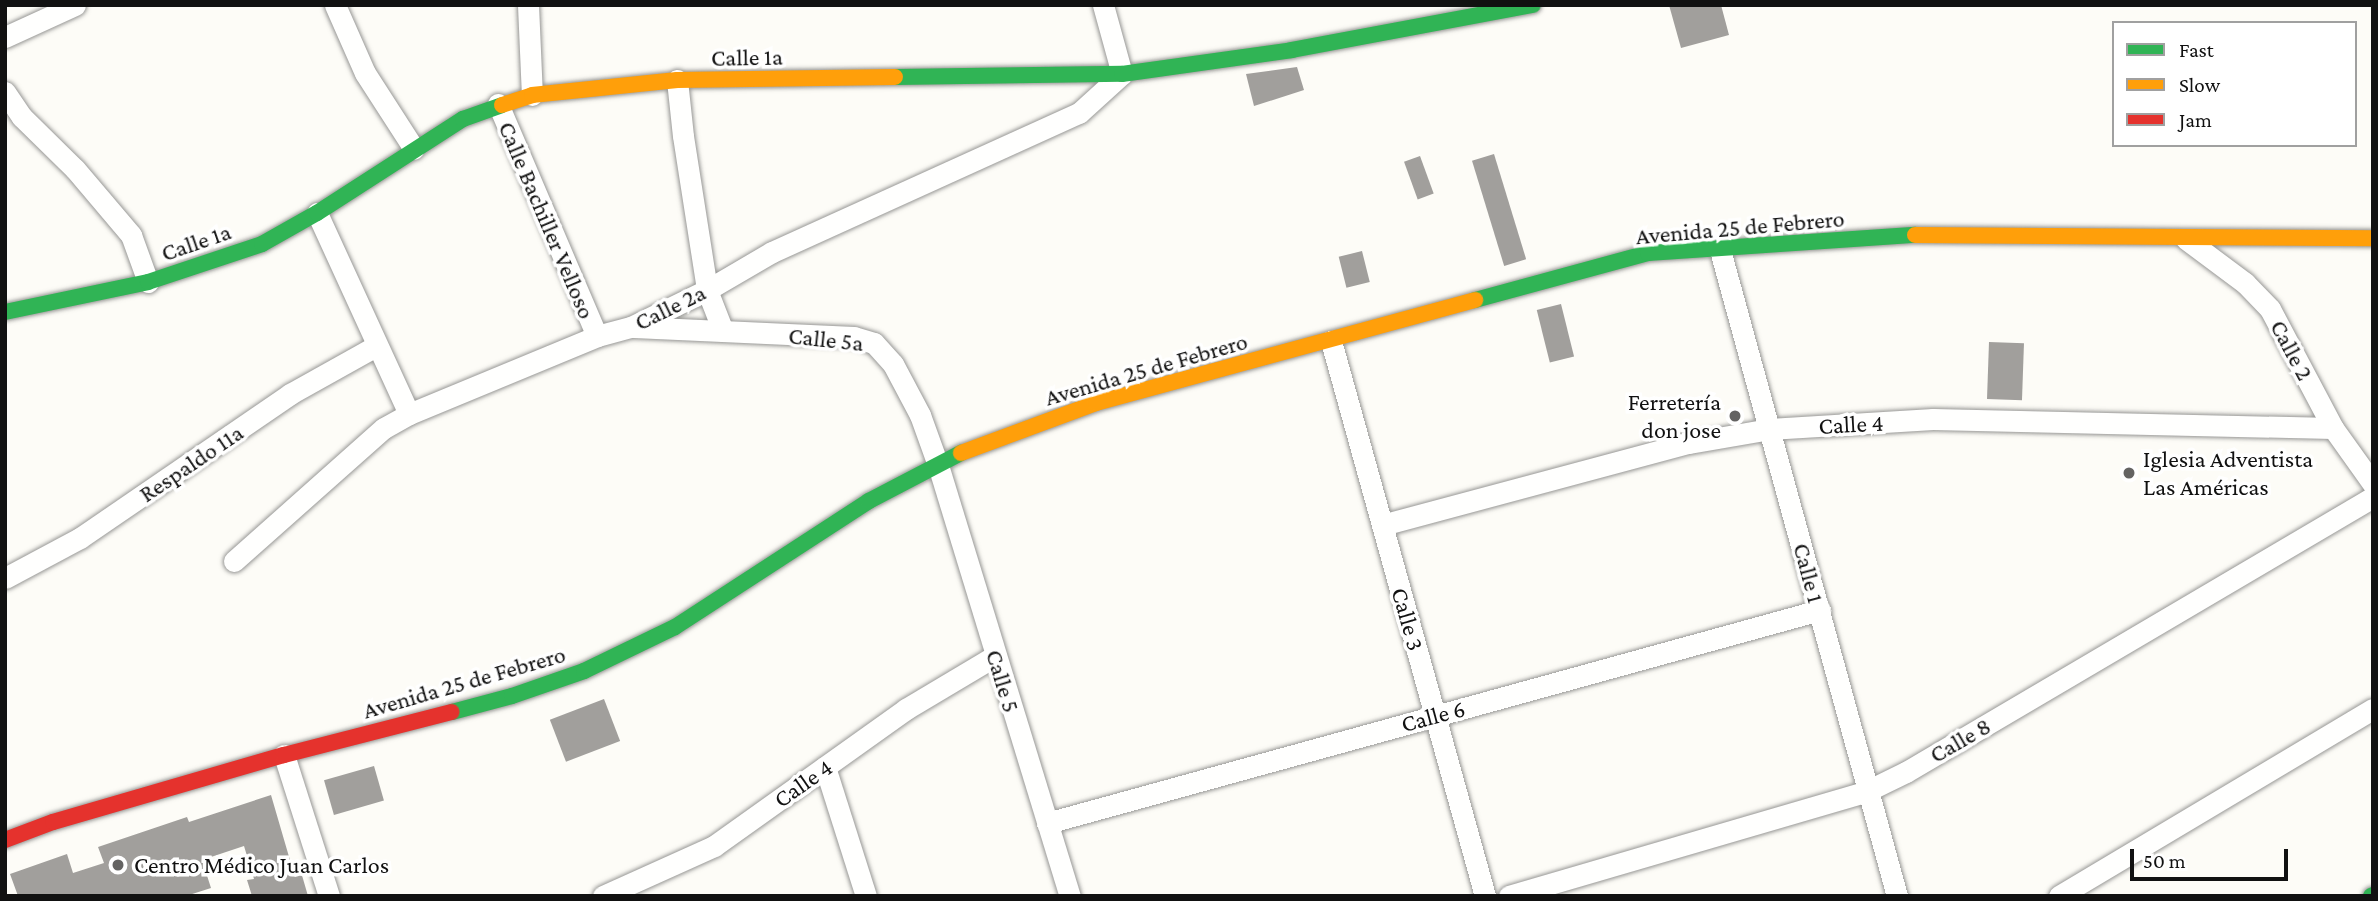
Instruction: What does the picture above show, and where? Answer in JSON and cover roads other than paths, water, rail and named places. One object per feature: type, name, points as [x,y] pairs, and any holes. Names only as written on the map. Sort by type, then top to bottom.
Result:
[{"type":"main road","name":"Calle 1a","points":[[5,312],[148,282],[262,244],[317,214],[463,119],[498,104],[532,95],[677,80],[1122,74],[1292,50],[1526,6]]},
{"type":"main road","name":"Avenida 25 de Febrero","points":[[5,840],[53,822],[284,755],[512,696],[584,671],[675,627],[869,501],[978,445],[1096,403],[1648,253],[1934,234],[2186,239],[2373,237]]},
{"type":"street","points":[[5,37],[75,5]]},
{"type":"street","points":[[335,5],[365,73],[414,149]]},
{"type":"street","name":"Calle Bachiller Velloso","points":[[528,5],[532,95]]},
{"type":"street","points":[[1103,5],[1122,74]]},
{"type":"street","name":"Calle 2a","points":[[234,561],[384,428],[409,414],[597,336],[631,327],[707,290],[772,252],[1070,118],[1122,74]]},
{"type":"street","points":[[677,80],[682,136],[707,290],[723,331]]},
{"type":"street","points":[[5,92],[22,117],[75,169],[131,235],[148,282]]},
{"type":"street","name":"Calle Bachiller Velloso","points":[[498,104],[597,336]]},
{"type":"street","points":[[317,214],[409,414]]},
{"type":"street","name":"Calle 2","points":[[2186,239],[2245,283],[2270,309],[2333,428],[2373,484]]},
{"type":"street","name":"Calle 1","points":[[1720,250],[1897,896]]},
{"type":"street","name":"Calle 5a","points":[[631,327],[854,337],[874,343],[893,364],[920,415],[938,465]]},
{"type":"street","name":"Calle 3","points":[[1331,341],[1485,896]]},
{"type":"street","name":"Respaldo 11a","points":[[5,578],[80,538],[290,394],[376,346]]},
{"type":"street","name":"Calle 4","points":[[1382,525],[1689,443],[1769,429],[1933,419],[2333,428]]},
{"type":"street","name":"Calle 5","points":[[938,465],[1070,896]]},
{"type":"street","name":"Calle 8","points":[[1509,896],[1867,791],[1906,772],[2373,497]]},
{"type":"street","name":"Calle 6","points":[[1047,822],[1819,610]]},
{"type":"street","name":"Calle 4","points":[[603,896],[714,846],[906,709],[995,656]]},
{"type":"street","points":[[2059,896],[2373,709]]},
{"type":"street","points":[[284,755],[330,896]]},
{"type":"street","points":[[825,767],[866,896]]},
{"type":"place","name":"Ferretería don jose","points":[[1735,416]]},
{"type":"place","name":"Iglesia Adventista Las Américas","points":[[2129,473]]},
{"type":"place","name":"Centro Médico Juan Carlos","points":[[118,865]]}]
